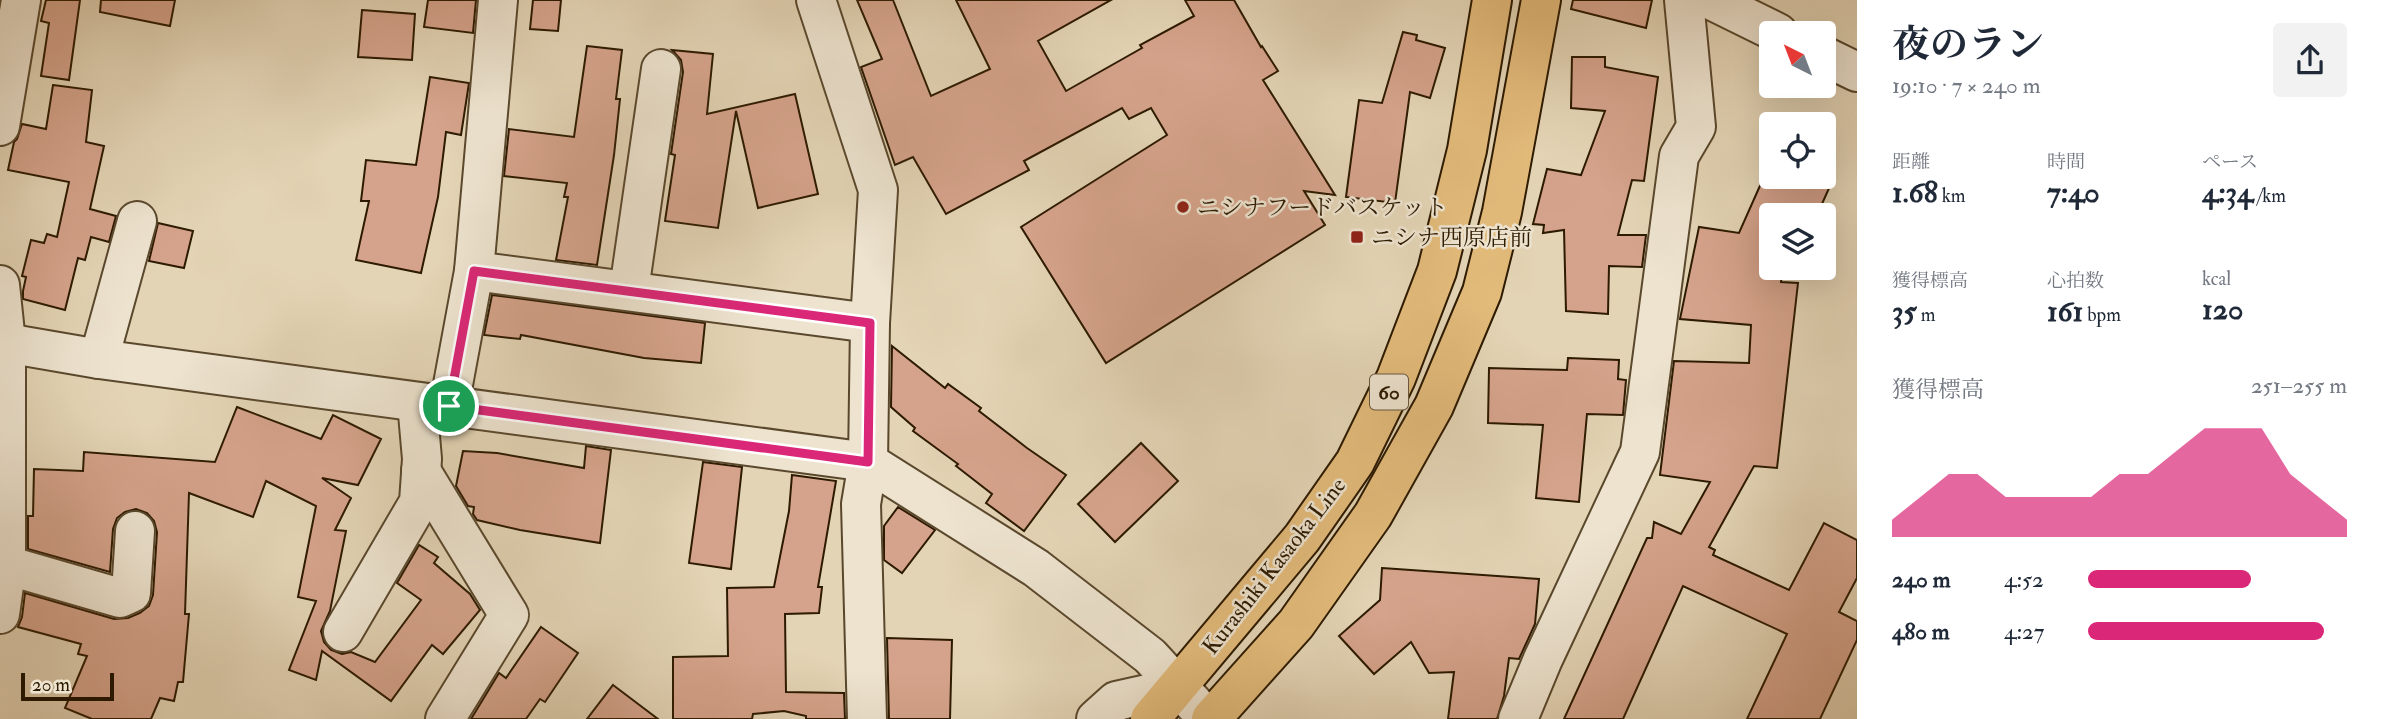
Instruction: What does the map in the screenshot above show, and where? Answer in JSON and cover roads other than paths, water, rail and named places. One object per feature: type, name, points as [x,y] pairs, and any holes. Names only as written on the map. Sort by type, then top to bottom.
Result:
[{"type":"main road","name":"Kurashiki Kasaoka Line","points":[[1150,719],[1302,538],[1355,462],[1396,378],[1437,271],[1467,150],[1492,0]]},
{"type":"main road","name":"Kurashiki Kasaoka Line","points":[[1210,719],[1296,624],[1373,514],[1434,406],[1482,292],[1502,212],[1541,0]]},
{"type":"street","points":[[0,126],[21,0]]},
{"type":"street","points":[[344,632],[419,502],[421,471],[433,404],[474,271],[498,0]]},
{"type":"street","points":[[816,0],[878,190],[870,323],[868,462],[861,503],[867,719]]},
{"type":"street","points":[[1518,719],[1543,659],[1640,452],[1679,156],[1696,127],[1684,0]]},
{"type":"street","points":[[1711,0],[1759,24]]},
{"type":"street","points":[[1836,62],[1857,72]]},
{"type":"street","points":[[629,290],[661,69]]},
{"type":"street","points":[[99,359],[137,221]]},
{"type":"street","points":[[474,271],[870,323]]},
{"type":"street","points":[[0,285],[6,565],[0,614]]},
{"type":"street","points":[[3,342],[99,359],[868,462],[1036,568],[1150,656],[1210,719]]},
{"type":"street","points":[[421,471],[509,615],[445,719]]},
{"type":"street","points":[[6,565],[120,598],[131,593],[135,531]]},
{"type":"street","points":[[1096,719],[1116,701],[1179,687]]},
{"type":"place","name":"ニシナフードバスケット","points":[[1183,207]]},
{"type":"place","name":"ニシナ西原店前","points":[[1357,237]]}]
